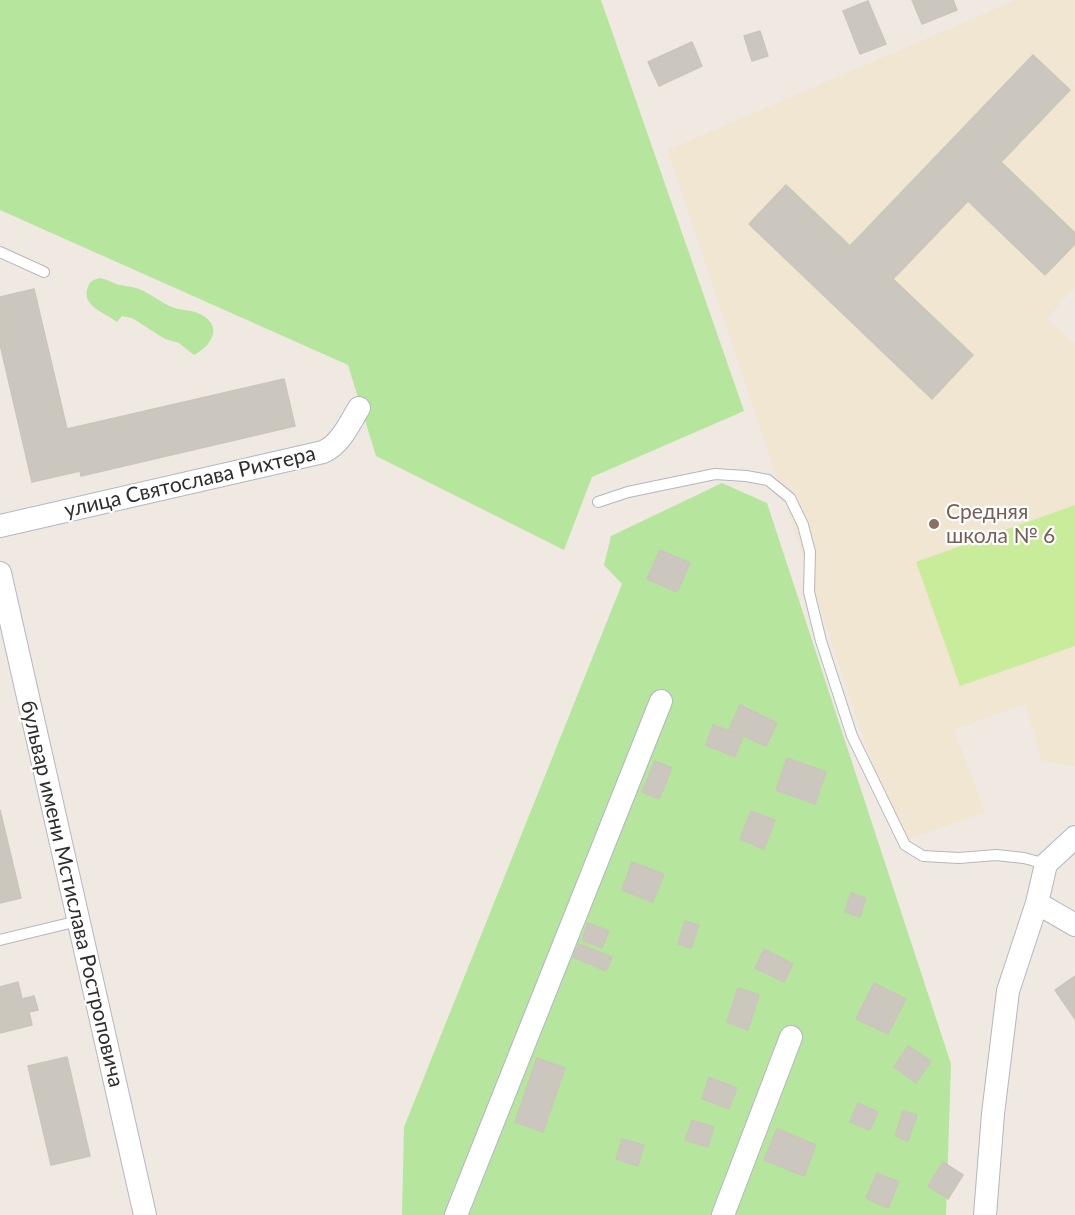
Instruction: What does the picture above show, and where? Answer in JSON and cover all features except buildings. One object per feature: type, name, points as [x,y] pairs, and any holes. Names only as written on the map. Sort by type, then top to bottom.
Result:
[{"type":"street","name":"улица Святослава Рихтера","points":[[0,526],[323,452],[338,442],[359,408]]},
{"type":"street","name":"бульвар имени Мстислава Ростроповича","points":[[0,573],[145,1215]]},
{"type":"street","points":[[456,1215],[661,701]]},
{"type":"street","points":[[985,1215],[993,1114],[1008,991],[1037,903],[1046,864],[1075,837]]},
{"type":"street","points":[[1037,903],[1075,925]]},
{"type":"street","points":[[723,1215],[791,1036]]},
{"type":"lane","points":[[0,252],[44,272]]},
{"type":"lane","points":[[598,502],[628,492],[715,474],[768,480],[790,498],[803,525],[810,552],[809,592],[821,641],[852,736],[905,845],[923,856],[959,858],[996,855],[1024,858],[1046,864]]},
{"type":"lane","points":[[0,940],[78,921]]},
{"type":"shaded area","name":"Средняя школа № 6","points":[[1016,0],[1075,0],[1075,79],[1073,81],[1075,84],[1075,287],[1047,318],[1075,344],[1075,766],[1042,761],[1025,704],[954,730],[985,812],[898,843],[668,150]]},
{"type":"green space","points":[[0,0],[601,0],[744,411],[592,477],[564,550],[376,456],[348,365],[0,210]]},
{"type":"green space","points":[[99,278],[139,289],[172,307],[204,316],[213,327],[211,339],[202,350],[194,355],[179,343],[165,339],[132,318],[122,316],[117,322],[95,308],[88,299],[86,294],[89,285]]},
{"type":"green space","points":[[722,483],[767,503],[951,1064],[946,1215],[402,1215],[404,1127],[622,584],[604,565],[611,536]]},
{"type":"green space","points":[[1075,505],[1075,646],[960,686],[916,562]]},
{"type":"place","name":"Средняя школа № 6","points":[[934,524]]}]
